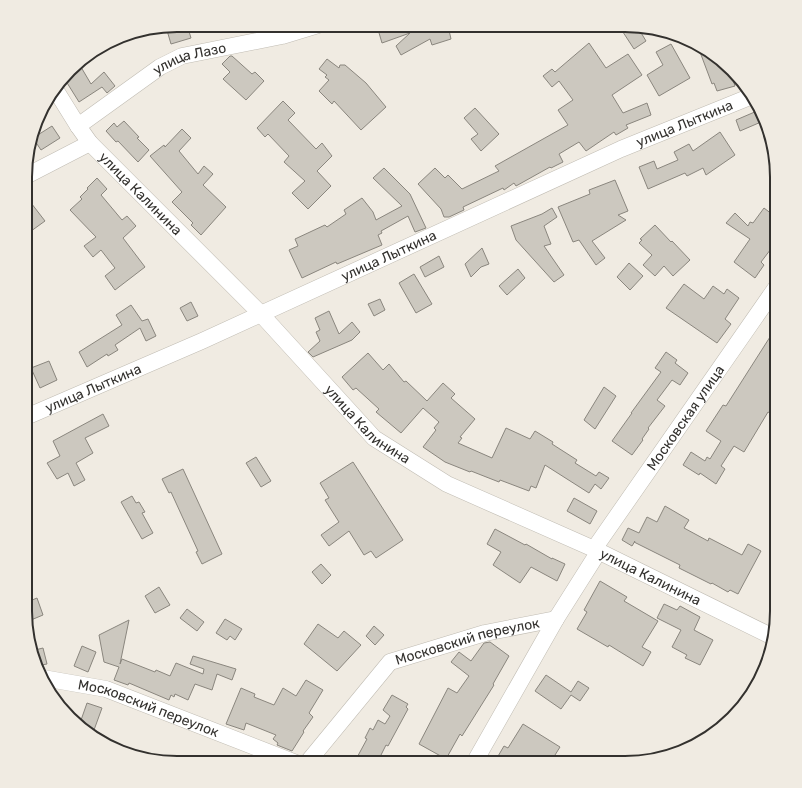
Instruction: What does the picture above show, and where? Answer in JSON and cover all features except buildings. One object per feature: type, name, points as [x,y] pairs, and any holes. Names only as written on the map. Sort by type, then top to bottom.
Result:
[{"type":"street","name":"улица Лазо","points":[[78,126],[160,67],[182,56],[295,32]]},
{"type":"street","name":"улица Калинина","points":[[58,94],[90,143],[260,313],[374,438],[447,484],[596,550],[768,634]]},
{"type":"street","name":"улица Лыткина","points":[[32,414],[202,341],[260,313],[621,149],[747,98]]},
{"type":"street","points":[[32,173],[90,143]]},
{"type":"street","name":"Московская улица","points":[[478,756],[596,550],[770,296]]},
{"type":"street","name":"Московский переулок","points":[[313,756],[390,662],[485,633],[556,619]]},
{"type":"street","name":"Московский переулок","points":[[49,679],[106,689],[278,756]]}]
